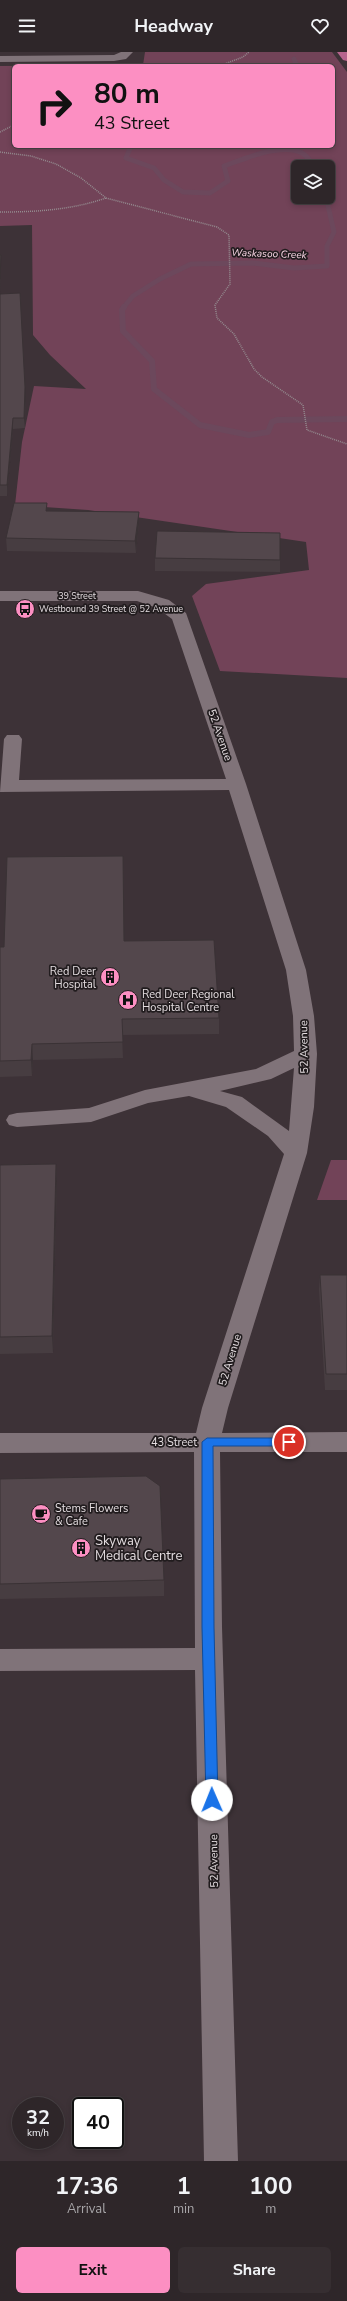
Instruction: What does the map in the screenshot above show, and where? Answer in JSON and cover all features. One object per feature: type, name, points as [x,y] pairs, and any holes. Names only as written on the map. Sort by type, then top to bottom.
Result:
[{"type":"main road","points":[[342,52],[347,58]]},
{"type":"street","points":[[0,59],[114,58],[122,57],[128,52]]},
{"type":"street","name":"39 Street","points":[[0,596],[124,595],[138,596],[154,600]]},
{"type":"street","name":"52 Avenue","points":[[154,600],[173,610],[183,624],[237,784],[296,970],[302,1005],[306,1054],[302,1119],[296,1153],[215,1408],[207,1442],[209,1659],[221,2161]]},
{"type":"street","points":[[14,739],[5,786],[237,784]]},
{"type":"street","points":[[17,1120],[91,1115],[145,1098],[191,1090],[263,1074],[306,1054]]},
{"type":"street","points":[[191,1090],[234,1102],[276,1131],[296,1153]]},
{"type":"street","name":"43 Street","points":[[0,1443],[347,1442]]},
{"type":"street","points":[[0,1660],[209,1659]]},
{"type":"path","points":[[225,64],[243,57],[249,52]]},
{"type":"path","points":[[0,132],[12,126]]},
{"type":"path","points":[[0,152],[31,156],[56,164],[81,178],[106,198],[216,227],[229,234],[231,269],[230,284],[215,305],[216,314],[234,334],[257,373],[297,398],[305,411],[307,430],[347,444]]},
{"type":"path","points":[[0,212],[61,210],[84,206],[106,198]]},
{"type":"shaded area","points":[[145,52],[332,52],[347,72],[347,678],[220,671],[192,596],[206,584],[309,570],[306,542],[88,510],[15,505],[22,442],[34,386],[86,389],[50,355],[33,335],[32,225],[0,226],[0,66],[12,66],[12,148],[335,148],[335,64],[143,64]]},
{"type":"shaded area","points":[[331,1160],[347,1160],[347,1200],[317,1200]]},
{"type":"building","points":[[0,255],[1,255],[0,279]]},
{"type":"building","points":[[20,293],[25,387],[24,418],[13,418],[7,485],[0,485],[0,294]]},
{"type":"building","points":[[14,503],[47,503],[46,511],[139,512],[135,541],[6,538]]},
{"type":"building","points":[[157,531],[280,533],[280,560],[155,558]]},
{"type":"building","name":"Red Deer Hospital","points":[[123,856],[124,941],[214,940],[219,1018],[122,1019],[123,1042],[32,1044],[31,1060],[0,1061],[0,947],[4,947],[7,857]]},
{"type":"building","points":[[56,1164],[52,1336],[0,1337],[0,1165]]},
{"type":"building","points":[[320,1275],[347,1275],[347,1374],[326,1374]]},
{"type":"building","name":"Skyway Medical Centre","points":[[146,1476],[160,1486],[164,1580],[0,1584],[0,1479]]},
{"type":"waterway","name":"Waskasoo Creek","points":[[294,59],[296,64]]},
{"type":"waterway","name":"Waskasoo Creek","points":[[130,148],[126,158],[154,168],[164,180],[183,192],[210,193],[228,181],[224,166],[274,150],[294,150],[304,154],[310,160]]},
{"type":"waterway","name":"Waskasoo Creek","points":[[123,308],[133,296],[160,279],[191,264],[253,263],[294,268],[327,266],[327,246],[334,232],[328,204]]},
{"type":"waterway","name":"Waskasoo Creek","points":[[124,307],[122,310],[123,331],[152,361],[154,389],[200,425],[249,435],[268,432],[272,422],[277,420],[347,419]]},
{"type":"place","name":"Westbound 39 Street @ 52 Avenue","points":[[25,609]]},
{"type":"place","name":"Red Deer Hospital","points":[[110,977]]},
{"type":"place","name":"Red Deer Regional Hospital Centre","points":[[128,1000]]},
{"type":"place","name":"Stems Flowers & Cafe","points":[[41,1514]]},
{"type":"place","name":"Skyway Medical Centre","points":[[81,1548]]},
{"type":"route","points":[[212,1800],[208,1627],[207,1442],[289,1442]]}]
